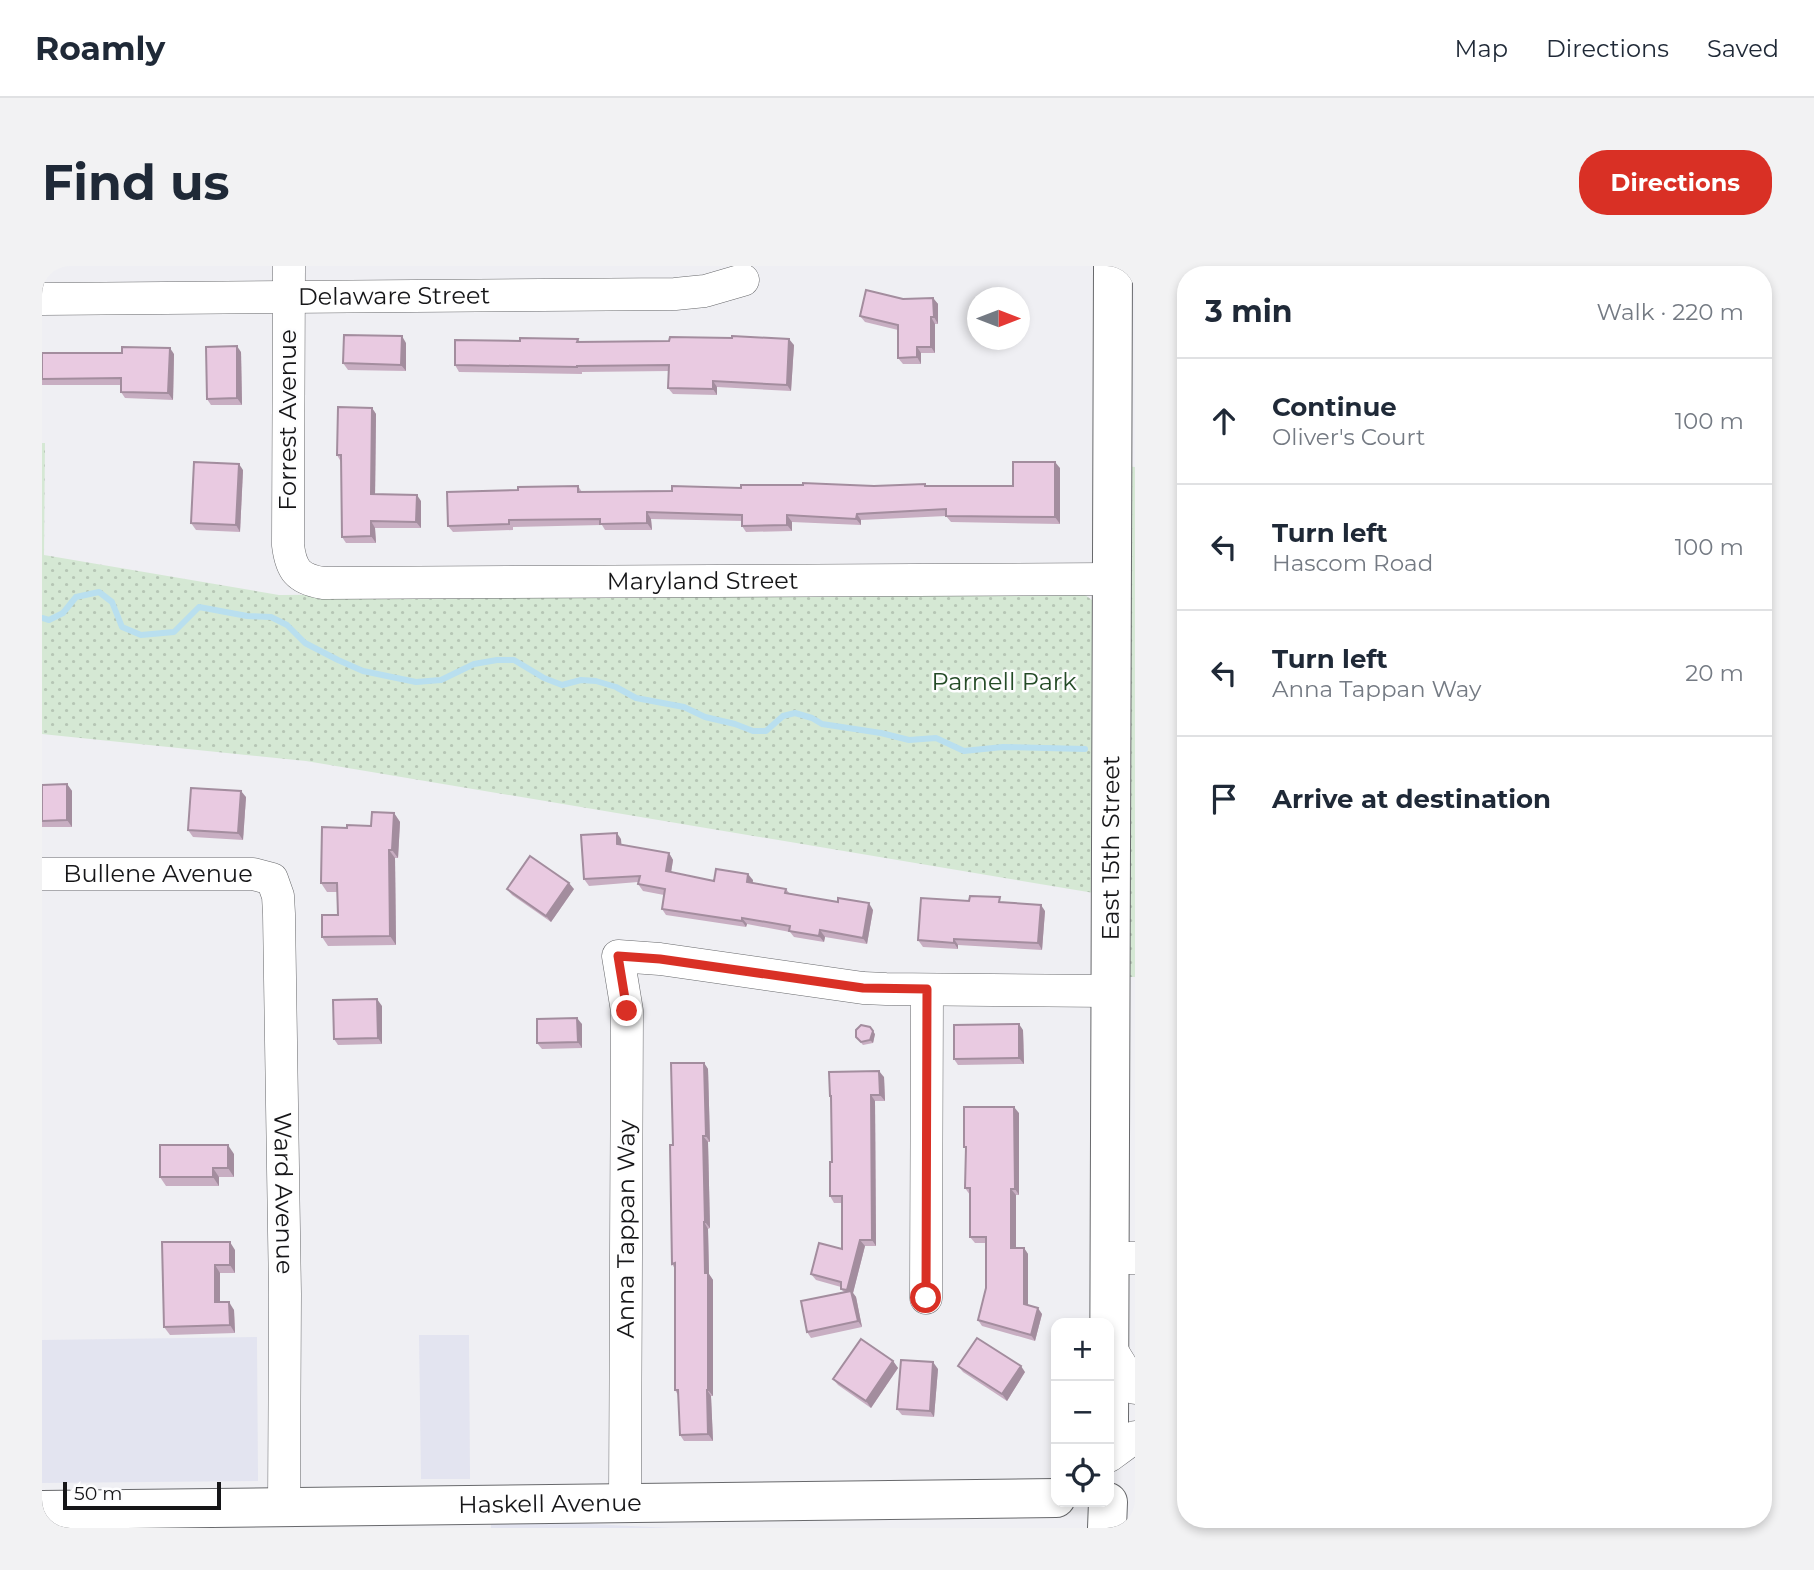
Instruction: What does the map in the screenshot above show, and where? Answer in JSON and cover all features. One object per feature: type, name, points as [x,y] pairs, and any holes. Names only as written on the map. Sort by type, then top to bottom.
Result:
[{"type":"main road","name":"East 15th Street","points":[[1112,266],[1124,339],[1109,991],[1122,1200],[1122,1258],[1113,1318]]},
{"type":"main road","name":"Haskell Avenue","points":[[42,1510],[284,1508],[639,1512],[1051,1498]]},
{"type":"main road","points":[[1114,1500],[1135,1499]]},
{"type":"main road","points":[[1107,1528],[1108,1507]]},
{"type":"street","name":"Delaware Street","points":[[42,299],[288,281],[675,294],[705,291],[743,280]]},
{"type":"street","name":"Forrest Avenue","points":[[288,281],[288,545],[290,562],[297,572]]},
{"type":"street","name":"Maryland Street","points":[[297,572],[308,581],[323,583],[1119,595]]},
{"type":"street","name":"Bullene Avenue","points":[[42,874],[253,874],[272,879]]},
{"type":"street","name":"Ward Avenue","points":[[272,879],[278,896],[279,914],[285,1294],[284,1508]]},
{"type":"street","name":"Anna Tappan Way","points":[[639,1512],[627,1011],[618,956],[660,959],[863,988],[927,989]]},
{"type":"street","points":[[926,1298],[927,989],[1109,991]]},
{"type":"street","points":[[1114,1354],[1135,1388]]},
{"type":"street","points":[[1114,1452],[1135,1437]]},
{"type":"shaded area","points":[[419,1335],[469,1335],[470,1479],[421,1479]]},
{"type":"shaded area","points":[[257,1337],[258,1481],[42,1483],[42,1340]]},
{"type":"shaded area","points":[[491,1519],[671,1528],[491,1528]]},
{"type":"green space","name":"Parnell Park","points":[[42,443],[45,443],[44,555],[279,595],[1065,589],[1080,593],[1093,601],[1126,466],[1135,467],[1135,977],[1124,977],[1124,898],[306,761],[42,734]]},
{"type":"building","points":[[866,290],[903,299],[933,298],[931,347],[917,347],[917,357],[898,358],[898,325],[860,316]]},
{"type":"building","points":[[344,335],[402,336],[401,365],[343,363]]},
{"type":"building","points":[[670,337],[789,339],[787,385],[713,381],[713,389],[668,388],[669,365],[455,365],[455,340],[520,341],[520,338],[578,339],[577,342],[669,341]]},
{"type":"building","points":[[237,346],[237,398],[207,399],[206,347]]},
{"type":"building","points":[[122,347],[170,348],[168,393],[121,392],[121,378],[42,379],[42,353],[122,353]]},
{"type":"building","points":[[338,407],[372,408],[371,494],[417,495],[416,522],[371,521],[371,536],[342,537],[341,455],[337,455]]},
{"type":"building","points":[[194,462],[239,464],[236,525],[191,523]]},
{"type":"building","points":[[1013,462],[1055,462],[1055,517],[946,516],[946,509],[857,514],[856,519],[787,515],[787,525],[742,526],[742,515],[647,512],[647,523],[600,524],[600,519],[509,520],[509,524],[448,526],[447,492],[578,486],[578,492],[672,491],[672,486],[741,488],[741,485],[803,483],[1013,486]]},
{"type":"building","points":[[67,784],[67,820],[42,821],[42,785]]},
{"type":"building","points":[[191,788],[241,791],[238,833],[188,830]]},
{"type":"building","points":[[372,812],[394,813],[392,850],[389,850],[390,936],[322,937],[322,915],[338,915],[337,883],[321,883],[322,827],[371,826]]},
{"type":"building","points":[[617,833],[617,844],[669,853],[666,871],[714,881],[716,869],[748,874],[747,882],[786,889],[785,893],[838,902],[838,898],[869,903],[863,938],[820,930],[819,936],[789,931],[790,926],[662,909],[665,889],[638,884],[640,876],[584,879],[581,835]]},
{"type":"building","points":[[530,856],[569,883],[546,916],[507,889]]},
{"type":"building","points":[[970,896],[1000,897],[999,902],[1041,905],[1038,943],[918,940],[921,898],[969,901]]},
{"type":"building","points":[[377,999],[378,1038],[334,1039],[333,1000]]},
{"type":"building","points":[[577,1018],[578,1042],[537,1043],[537,1019]]},
{"type":"building","points":[[1019,1024],[1019,1058],[954,1059],[954,1025]]},
{"type":"building","points":[[861,1025],[870,1027],[873,1031],[870,1040],[861,1042],[856,1037],[856,1030]]},
{"type":"building","points":[[671,1063],[704,1063],[708,1434],[680,1435],[678,1390],[675,1390]]},
{"type":"building","points":[[879,1071],[880,1095],[871,1095],[872,1240],[860,1240],[847,1290],[841,1289],[841,1282],[811,1274],[819,1243],[842,1249],[842,1196],[830,1196],[832,1162],[829,1072]]},
{"type":"building","points":[[964,1107],[1014,1107],[1015,1189],[1011,1189],[1011,1248],[1024,1248],[1024,1304],[1038,1308],[1031,1335],[978,1320],[986,1288],[986,1237],[970,1237],[970,1188],[965,1188]]},
{"type":"building","points":[[160,1145],[228,1145],[228,1168],[213,1168],[213,1177],[160,1177]]},
{"type":"building","points":[[162,1242],[230,1242],[230,1265],[215,1265],[215,1302],[229,1302],[230,1325],[164,1327]]},
{"type":"building","points":[[851,1291],[858,1321],[807,1332],[801,1301]]},
{"type":"building","points":[[977,1338],[1021,1366],[1002,1394],[958,1366]]},
{"type":"building","points":[[861,1339],[893,1361],[866,1401],[833,1379]]},
{"type":"building","points":[[901,1360],[933,1362],[930,1411],[897,1409]]},
{"type":"waterway","points":[[42,618],[49,620],[63,613],[76,597],[99,592],[112,602],[122,627],[141,635],[174,632],[199,607],[247,616],[271,617],[287,625],[305,643],[338,660],[363,671],[416,682],[441,680],[474,664],[514,660],[544,678],[562,685],[581,680],[596,681],[616,687],[636,698],[684,707],[705,717],[753,731],[766,731],[783,716],[795,713],[822,724],[909,740],[936,738],[964,751],[1003,747],[1085,749]]},
{"type":"route","points":[[627,1011],[618,956],[660,959],[863,988],[927,989],[926,1298]]}]
